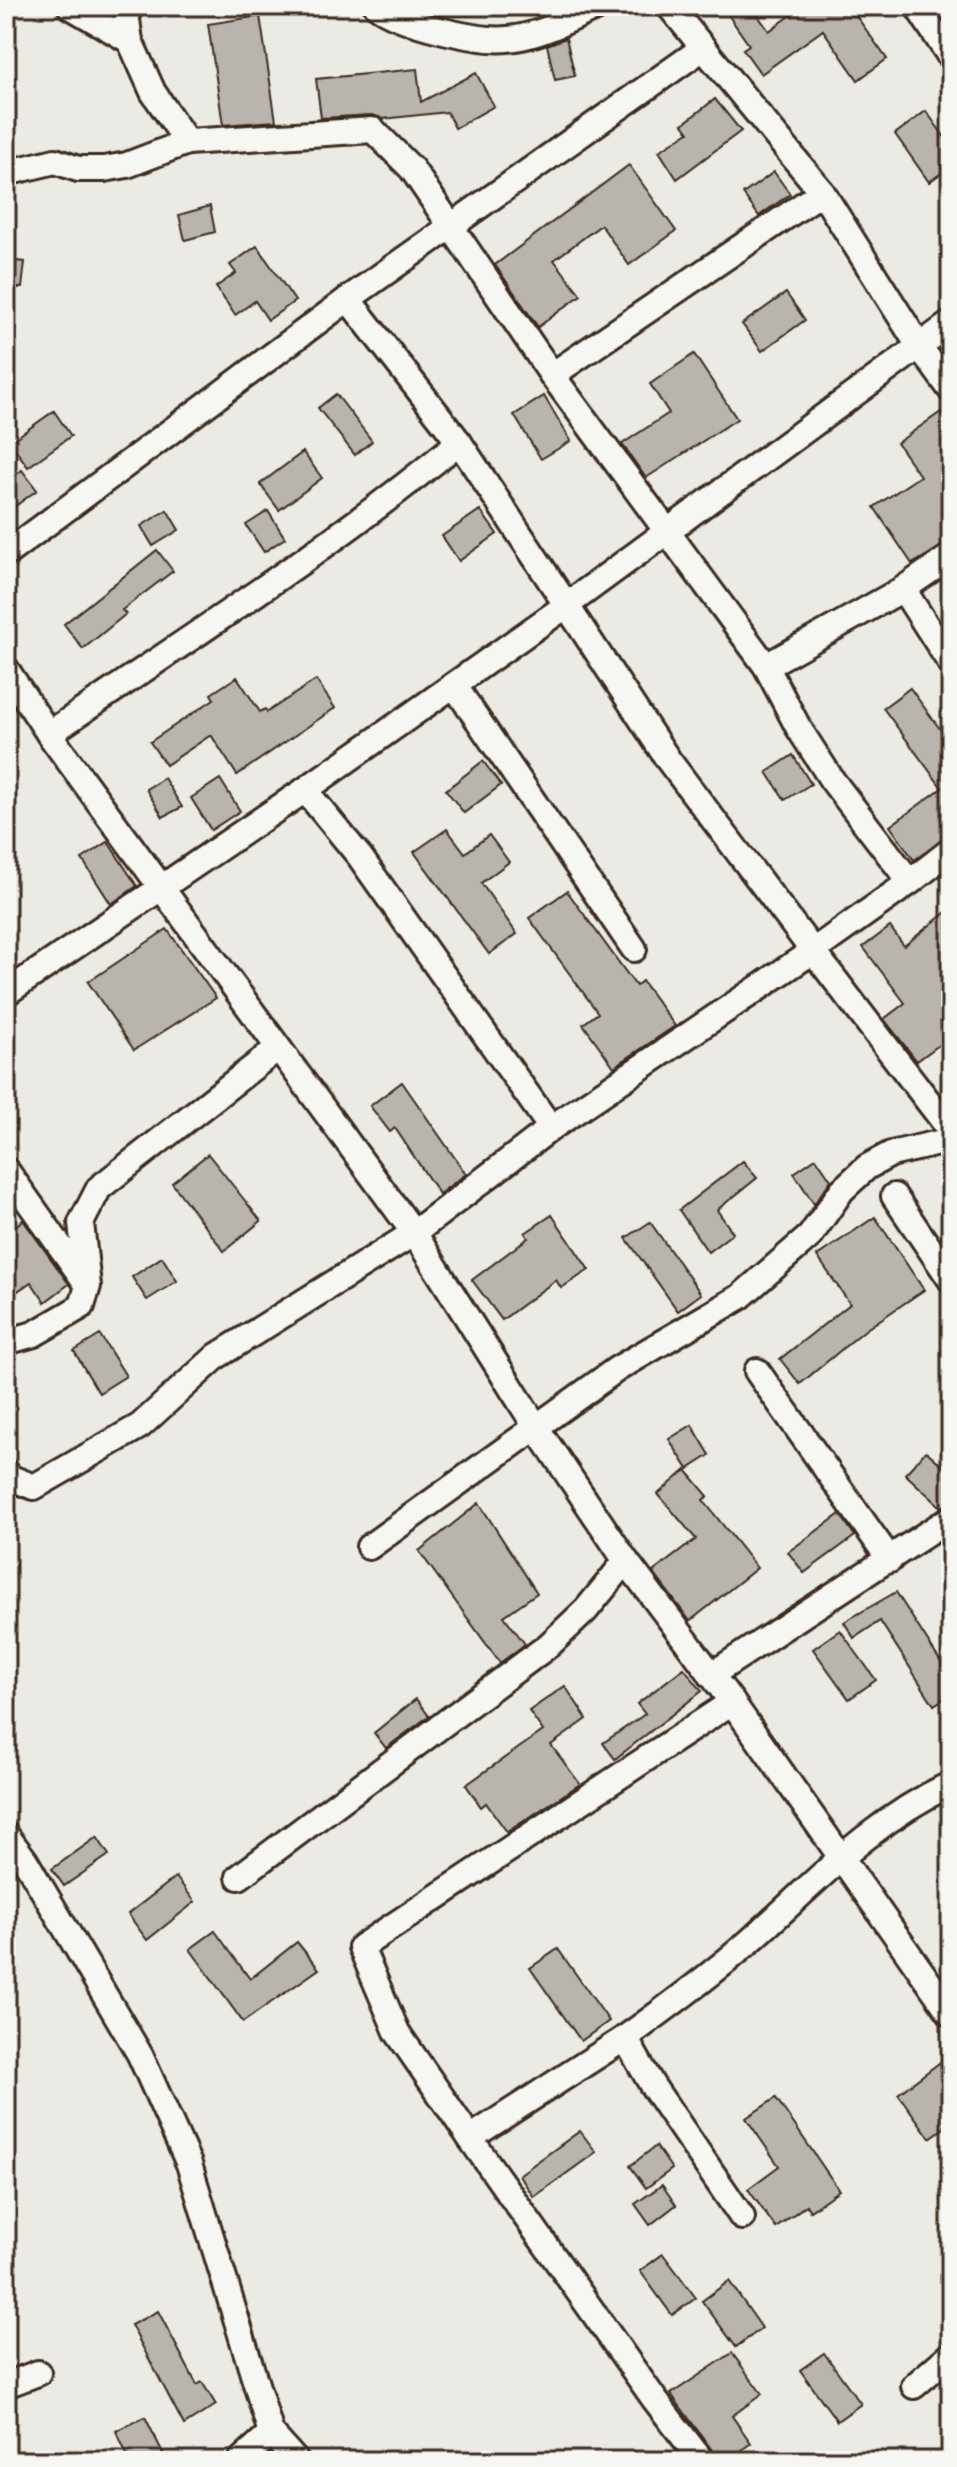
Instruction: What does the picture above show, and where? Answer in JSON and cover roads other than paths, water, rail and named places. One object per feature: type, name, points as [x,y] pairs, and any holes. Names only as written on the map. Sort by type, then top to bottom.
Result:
[{"type":"street","points":[[70,6],[130,41]]},
{"type":"street","points":[[125,6],[130,41],[153,92],[187,142]]},
{"type":"street","points":[[377,6],[403,21],[505,40],[539,32],[600,6]]},
{"type":"street","points":[[669,6],[822,192],[919,346],[951,390]]},
{"type":"street","points":[[917,6],[951,58]]},
{"type":"street","points":[[6,554],[348,299],[703,48]]},
{"type":"street","points":[[6,173],[55,161],[78,169],[104,169],[127,165],[187,142],[373,130],[412,169],[552,375],[665,533],[766,666],[798,727],[832,780],[910,882]]},
{"type":"street","points":[[552,375],[822,192]]},
{"type":"street","points":[[348,299],[459,442],[669,761],[951,1131]]},
{"type":"street","points":[[6,993],[305,790],[567,605],[951,323]]},
{"type":"street","points":[[49,734],[298,563],[459,442]]},
{"type":"street","points":[[766,666],[903,589],[951,556]]},
{"type":"street","points":[[903,589],[951,664]]},
{"type":"street","points":[[6,669],[49,734],[414,1233],[536,1427],[626,1561],[732,1702],[951,2014]]},
{"type":"street","points":[[454,685],[634,949]]},
{"type":"street","points":[[305,790],[360,857],[551,1128]]},
{"type":"street","points":[[6,1472],[34,1487],[140,1426],[217,1356],[414,1233],[551,1128],[813,951],[951,850]]},
{"type":"street","points":[[6,1342],[34,1334],[82,1306],[88,1286],[81,1223],[99,1188],[278,1048]]},
{"type":"street","points":[[369,1547],[617,1369],[740,1297],[810,1236],[842,1190],[867,1167],[891,1154],[951,1140]]},
{"type":"street","points":[[6,1170],[88,1286]]},
{"type":"street","points":[[894,1196],[951,1280]]},
{"type":"street","points":[[757,1371],[890,1560]]},
{"type":"street","points":[[711,1675],[951,1518]]},
{"type":"street","points":[[239,1877],[549,1645],[586,1610],[626,1561]]},
{"type":"street","points":[[702,2461],[655,2400],[397,2032],[361,1947],[732,1702]]},
{"type":"street","points":[[470,2138],[625,2038],[749,1942],[840,1857],[909,1803],[951,1784]]},
{"type":"street","points":[[6,1835],[25,1860],[140,2055],[189,2164],[271,2433],[296,2461]]},
{"type":"street","points":[[625,2038],[652,2085],[742,2217]]},
{"type":"street","points":[[914,2386],[951,2354]]},
{"type":"street","points":[[6,2385],[38,2373]]},
{"type":"street","points":[[240,2461],[271,2433]]}]
